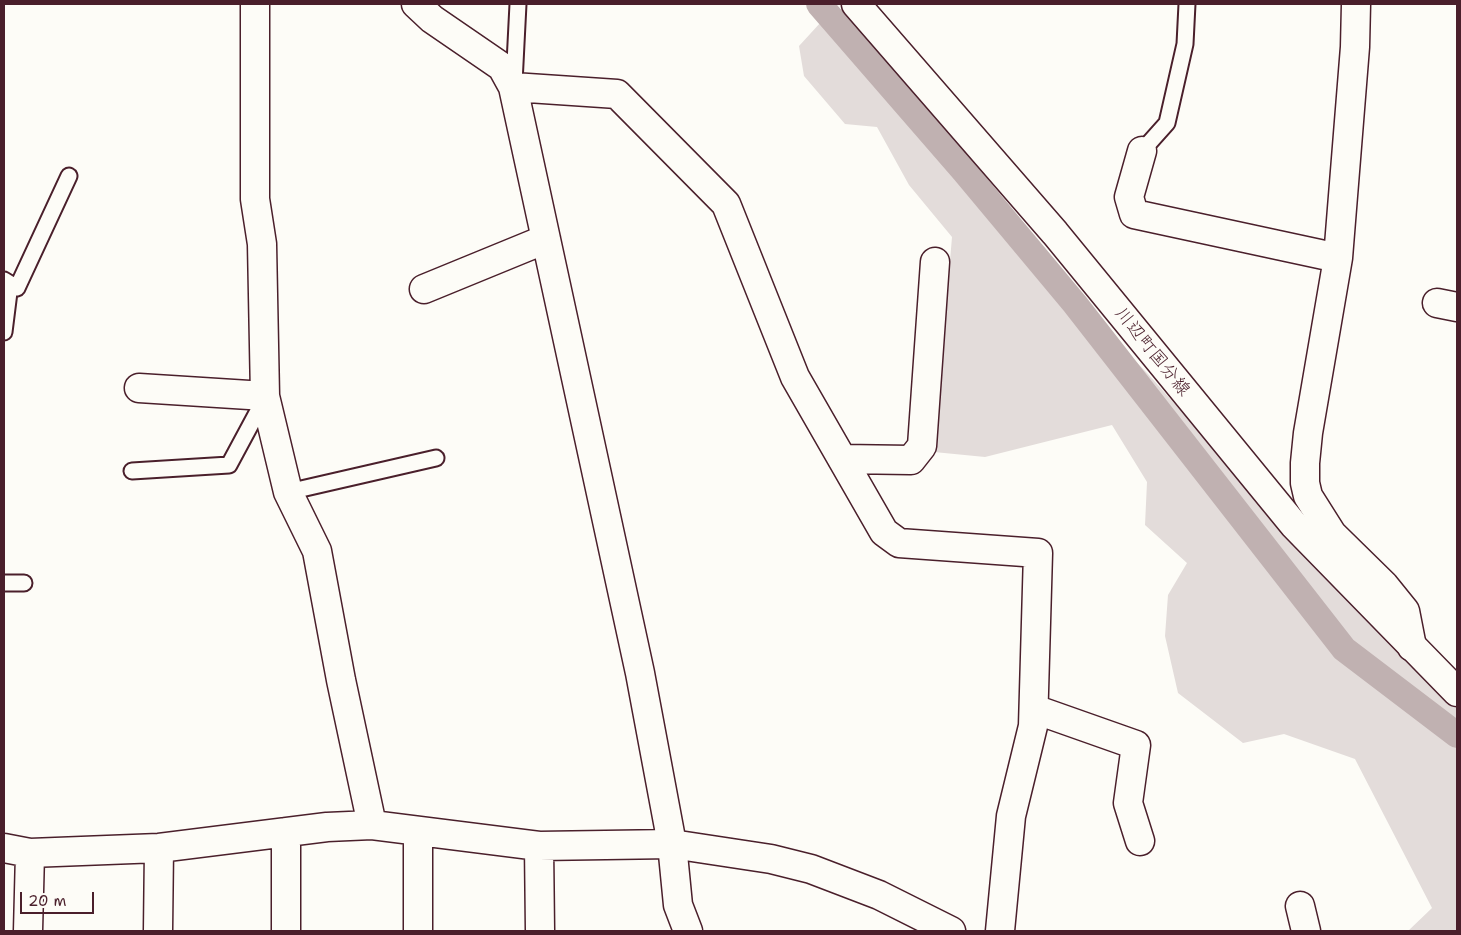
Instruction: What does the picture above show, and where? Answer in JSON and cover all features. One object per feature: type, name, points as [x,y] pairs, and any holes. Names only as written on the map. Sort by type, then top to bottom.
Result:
[{"type":"street","points":[[255,4],[255,199],[262,244],[265,396],[288,492],[316,551],[372,826]]},
{"type":"street","points":[[416,4],[432,19],[502,67],[514,87],[640,673],[672,844],[678,905],[688,931]]},
{"type":"street","name":"川辺町国分線","points":[[856,4],[1055,233],[1294,526],[1457,692]]},
{"type":"street","points":[[1356,4],[1355,47],[1338,258],[1308,433],[1305,483],[1308,496],[1332,534],[1384,585],[1405,611],[1412,648]]},
{"type":"street","points":[[514,87],[617,94],[726,204],[795,377],[884,532],[899,543],[1038,554],[1033,726],[1011,816],[1000,931]]},
{"type":"street","points":[[1142,151],[1129,197],[1134,214],[1338,258]]},
{"type":"street","points":[[424,288],[546,239]]},
{"type":"street","points":[[842,459],[911,460],[922,446],[935,262]]},
{"type":"street","points":[[139,388],[265,396]]},
{"type":"street","points":[[1034,709],[1136,745],[1128,803],[1140,841]]},
{"type":"street","points":[[4,848],[30,854],[159,848],[327,827],[372,826],[539,846],[672,844],[771,859],[811,869],[879,895],[951,931]]},
{"type":"street","points":[[418,831],[418,931]]},
{"type":"street","points":[[286,832],[286,931]]},
{"type":"street","points":[[539,846],[540,931]]},
{"type":"street","points":[[158,931],[159,848]]},
{"type":"street","points":[[28,931],[30,854]]},
{"type":"lane","points":[[514,87],[518,4]]},
{"type":"lane","points":[[1142,151],[1166,123],[1185,44],[1187,4]]},
{"type":"lane","points":[[4,332],[7,282],[17,288],[69,176]]},
{"type":"lane","points":[[132,471],[229,465],[265,396]]},
{"type":"lane","points":[[288,492],[436,458]]},
{"type":"lane","points":[[4,583],[24,583]]},
{"type":"shaded area","points":[[821,22],[868,78],[1000,223],[1148,374],[1322,568],[1457,692],[1457,931],[1408,931],[1432,908],[1355,759],[1284,734],[1243,743],[1178,693],[1165,636],[1168,595],[1187,563],[1145,525],[1147,482],[1112,425],[985,457],[934,452],[952,237],[909,185],[877,127],[845,124],[804,76],[799,46]]},
{"type":"waterway","points":[[819,4],[964,171],[1075,304],[1344,649],[1457,735]]}]
